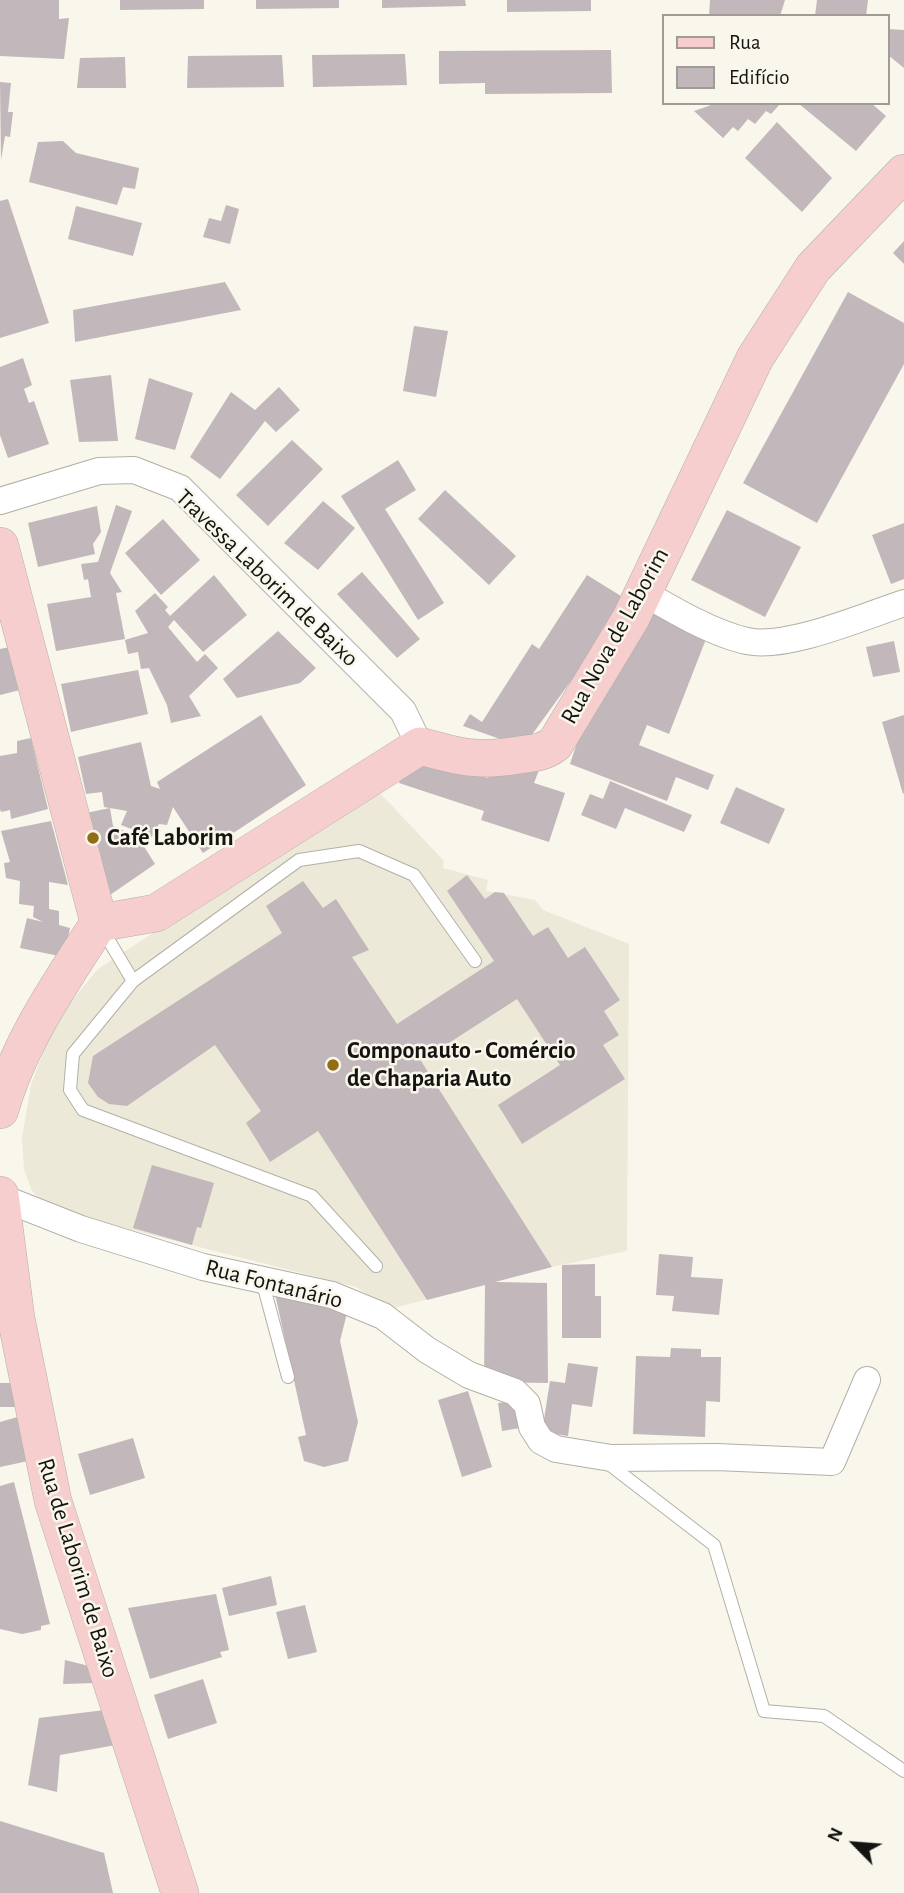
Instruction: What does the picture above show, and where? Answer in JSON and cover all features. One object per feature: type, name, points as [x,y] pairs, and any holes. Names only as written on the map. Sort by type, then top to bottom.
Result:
[{"type":"main road","name":"Rua Nova de Laborim","points":[[421,746],[466,759],[491,760],[545,751],[555,744],[644,593],[755,358],[813,268],[904,173]]},
{"type":"main road","points":[[0,546],[99,923],[44,1010],[2,1094]]},
{"type":"main road","points":[[99,923],[156,913],[421,746]]},
{"type":"main road","name":"Rua de Laborim de Baixo","points":[[0,1196],[16,1318],[53,1501],[180,1893]]},
{"type":"street","name":"Travessa Laborim de Baixo","points":[[0,502],[99,471],[134,470],[180,488],[402,711],[421,746]]},
{"type":"street","points":[[644,593],[688,618],[748,642],[783,643],[904,603]]},
{"type":"street","name":"Rua Fontanário","points":[[0,1196],[93,1233],[203,1267],[332,1295],[383,1316],[427,1350],[469,1375],[515,1392],[527,1404],[532,1427],[541,1441],[556,1449],[599,1457],[716,1457],[832,1462],[867,1380]]},
{"type":"lane","points":[[376,1266],[312,1196],[82,1110],[71,1090],[74,1054],[133,981],[299,860],[359,851],[414,875],[475,961]]},
{"type":"lane","points":[[99,923],[133,981]]},
{"type":"lane","points":[[262,1280],[288,1377]]},
{"type":"lane","points":[[599,1457],[714,1545],[764,1711],[824,1716],[904,1771]]},
{"type":"shaded area","name":"Componauto - Comércio de Chaparia Auto","points":[[372,789],[378,791],[444,861],[443,868],[488,880],[486,891],[535,900],[543,910],[629,944],[627,1251],[552,1267],[390,1309],[356,1287],[62,1212],[45,1205],[32,1191],[24,1170],[22,1138],[31,1085],[46,1044],[69,1004],[98,969]]},
{"type":"building","points":[[0,0],[59,0],[59,19],[69,18],[64,59],[0,56]]},
{"type":"building","points":[[120,0],[204,0],[204,9],[120,10]]},
{"type":"building","points":[[256,0],[339,0],[339,8],[256,9]]},
{"type":"building","points":[[382,0],[465,0],[466,6],[382,8]]},
{"type":"building","points":[[507,0],[591,0],[591,11],[507,12]]},
{"type":"building","points":[[710,0],[785,0],[781,14],[709,14]]},
{"type":"building","points":[[817,0],[868,0],[866,14],[815,14]]},
{"type":"building","points":[[890,29],[904,30],[904,68],[890,57]]},
{"type":"building","points":[[611,50],[612,93],[485,94],[485,83],[439,84],[439,51]]},
{"type":"building","points":[[405,54],[407,85],[313,87],[312,55]]},
{"type":"building","points":[[282,55],[284,87],[187,88],[188,56]]},
{"type":"building","points":[[125,57],[126,88],[77,88],[80,58]]},
{"type":"building","points":[[0,82],[11,83],[8,112],[13,112],[10,137],[5,136],[1,160]]},
{"type":"building","points":[[711,105],[779,105],[771,114],[766,111],[755,124],[748,119],[738,131],[733,127],[723,138],[694,111]]},
{"type":"building","points":[[800,105],[873,105],[886,116],[856,151]]},
{"type":"building","points":[[777,122],[832,178],[802,212],[745,158]]},
{"type":"building","points":[[63,141],[76,153],[139,168],[135,189],[123,187],[117,205],[29,182],[38,142]]},
{"type":"building","points":[[8,199],[49,323],[0,338],[0,201]]},
{"type":"building","points":[[226,205],[239,209],[230,244],[203,237],[209,218],[221,221]]},
{"type":"building","points":[[76,206],[142,223],[133,256],[68,239]]},
{"type":"building","points":[[904,241],[904,264],[893,253]]},
{"type":"building","points":[[225,282],[241,310],[75,342],[73,310]]},
{"type":"building","points":[[848,292],[904,323],[904,364],[817,523],[743,483]]},
{"type":"building","points":[[414,326],[448,331],[436,397],[403,391]]},
{"type":"building","points":[[23,358],[32,385],[24,389],[29,403],[34,401],[49,444],[8,458],[0,435],[0,367]]},
{"type":"building","points":[[111,375],[118,441],[79,442],[70,380]]},
{"type":"building","points":[[149,378],[193,393],[175,450],[135,439]]},
{"type":"building","points":[[279,387],[300,410],[276,432],[265,421],[220,479],[190,457],[231,392],[255,410]]},
{"type":"building","points":[[292,440],[323,469],[268,526],[236,495]]},
{"type":"building","points":[[398,460],[416,490],[385,509],[444,603],[418,620],[341,496]]},
{"type":"building","points":[[445,490],[516,556],[489,585],[418,519]]},
{"type":"building","points":[[323,501],[355,528],[318,570],[284,543]]},
{"type":"building","points":[[116,505],[132,511],[110,573],[122,592],[116,593],[125,639],[56,651],[47,604],[91,597],[88,579],[84,580],[81,564],[98,562]]},
{"type":"building","points":[[97,506],[101,532],[93,544],[95,554],[38,567],[28,523]]},
{"type":"building","points":[[727,510],[801,547],[765,617],[691,580]]},
{"type":"building","points":[[163,519],[200,560],[161,595],[125,553]]},
{"type":"building","points":[[904,523],[904,579],[891,584],[872,535]]},
{"type":"building","points":[[362,572],[420,639],[397,658],[337,594]]},
{"type":"building","points":[[214,575],[247,615],[203,652],[174,620],[168,627],[197,662],[205,654],[218,668],[189,696],[201,716],[171,723],[167,705],[149,668],[141,669],[138,652],[128,654],[125,640],[148,633],[135,611],[155,593],[168,607],[165,610],[170,616]]},
{"type":"building","points":[[587,575],[629,601],[523,747],[463,726],[470,714],[482,722],[532,644],[539,649]]},
{"type":"building","points":[[644,610],[706,639],[669,734],[647,725],[639,745],[714,775],[708,790],[676,777],[667,801],[570,764],[595,688]]},
{"type":"building","points":[[278,631],[316,668],[300,683],[237,698],[223,679]]},
{"type":"building","points":[[894,641],[900,672],[873,677],[866,647]]},
{"type":"building","points":[[10,647],[20,690],[0,695],[0,649]]},
{"type":"building","points":[[138,670],[148,714],[71,732],[61,684]]},
{"type":"building","points":[[261,715],[306,785],[203,853],[173,807],[167,825],[159,824],[152,837],[121,825],[127,811],[104,807],[102,792],[86,794],[78,757],[141,742],[151,786],[160,789],[157,782]]},
{"type":"building","points":[[904,715],[904,793],[903,794],[882,722]]},
{"type":"building","points":[[31,738],[48,809],[11,819],[10,810],[1,812],[0,809],[0,756],[17,753],[17,741]]},
{"type":"building","points":[[497,751],[541,765],[534,783],[565,793],[549,842],[481,820],[484,811],[399,783],[409,753],[488,778]]},
{"type":"building","points":[[610,781],[692,815],[684,832],[625,808],[616,829],[581,815],[590,794],[603,799]]},
{"type":"building","points":[[736,787],[785,809],[769,844],[720,823]]},
{"type":"building","points":[[110,808],[113,826],[138,837],[155,864],[110,895],[81,814]]},
{"type":"building","points":[[51,821],[68,885],[49,882],[49,909],[59,911],[59,925],[70,928],[64,957],[20,948],[27,918],[43,922],[33,917],[34,906],[19,904],[20,881],[6,878],[4,863],[10,862],[1,831]]},
{"type":"building","points":[[467,875],[485,899],[495,892],[504,893],[533,936],[548,927],[568,958],[585,947],[620,1000],[604,1011],[619,1035],[603,1045],[625,1079],[522,1144],[498,1105],[560,1065],[517,999],[421,1061],[552,1267],[495,1282],[547,1283],[548,1383],[484,1382],[485,1285],[427,1300],[318,1131],[270,1162],[246,1123],[261,1111],[215,1045],[127,1106],[109,1104],[98,1097],[88,1083],[93,1056],[282,933],[266,906],[303,881],[323,908],[336,899],[369,950],[352,957],[397,1024],[494,961],[447,891]]},
{"type":"building","points":[[152,1165],[214,1183],[201,1228],[197,1227],[192,1245],[133,1228]]},
{"type":"building","points":[[659,1254],[693,1257],[691,1277],[723,1279],[719,1315],[672,1311],[674,1296],[656,1295]]},
{"type":"building","points":[[595,1264],[595,1296],[601,1296],[601,1338],[562,1338],[562,1265]]},
{"type":"building","points":[[275,1294],[347,1313],[340,1341],[358,1422],[348,1461],[324,1467],[304,1461],[298,1437],[306,1435]]},
{"type":"building","points":[[671,1348],[701,1349],[701,1357],[721,1357],[720,1402],[706,1401],[705,1437],[633,1434],[636,1356],[670,1357]]},
{"type":"building","points":[[568,1363],[598,1367],[592,1407],[572,1404],[568,1436],[542,1432],[550,1381],[565,1383]]},
{"type":"building","points":[[0,1383],[13,1383],[19,1407],[0,1407]]},
{"type":"building","points":[[468,1391],[492,1467],[462,1477],[438,1400]]},
{"type":"building","points":[[517,1401],[520,1428],[502,1431],[498,1403]]},
{"type":"building","points":[[21,1416],[33,1460],[0,1467],[0,1422]]},
{"type":"building","points":[[133,1438],[145,1478],[90,1495],[78,1454]]},
{"type":"building","points":[[14,1482],[50,1624],[41,1626],[41,1630],[22,1634],[0,1629],[0,1486]]},
{"type":"building","points":[[271,1576],[277,1605],[229,1616],[222,1588]]},
{"type":"building","points":[[216,1594],[229,1650],[220,1652],[222,1657],[150,1679],[128,1608]]},
{"type":"building","points":[[305,1605],[317,1652],[288,1659],[276,1612]]},
{"type":"building","points":[[65,1660],[89,1666],[95,1683],[63,1684]]},
{"type":"building","points":[[203,1679],[217,1723],[168,1739],[154,1695]]},
{"type":"building","points":[[105,1710],[116,1745],[60,1755],[57,1792],[28,1785],[39,1718]]},
{"type":"building","points":[[0,1821],[104,1853],[113,1893],[0,1893]]},
{"type":"place","name":"Café Laborim","points":[[93,838]]},
{"type":"place","name":"Componauto - Comércio de Chaparia Auto","points":[[333,1065]]}]
